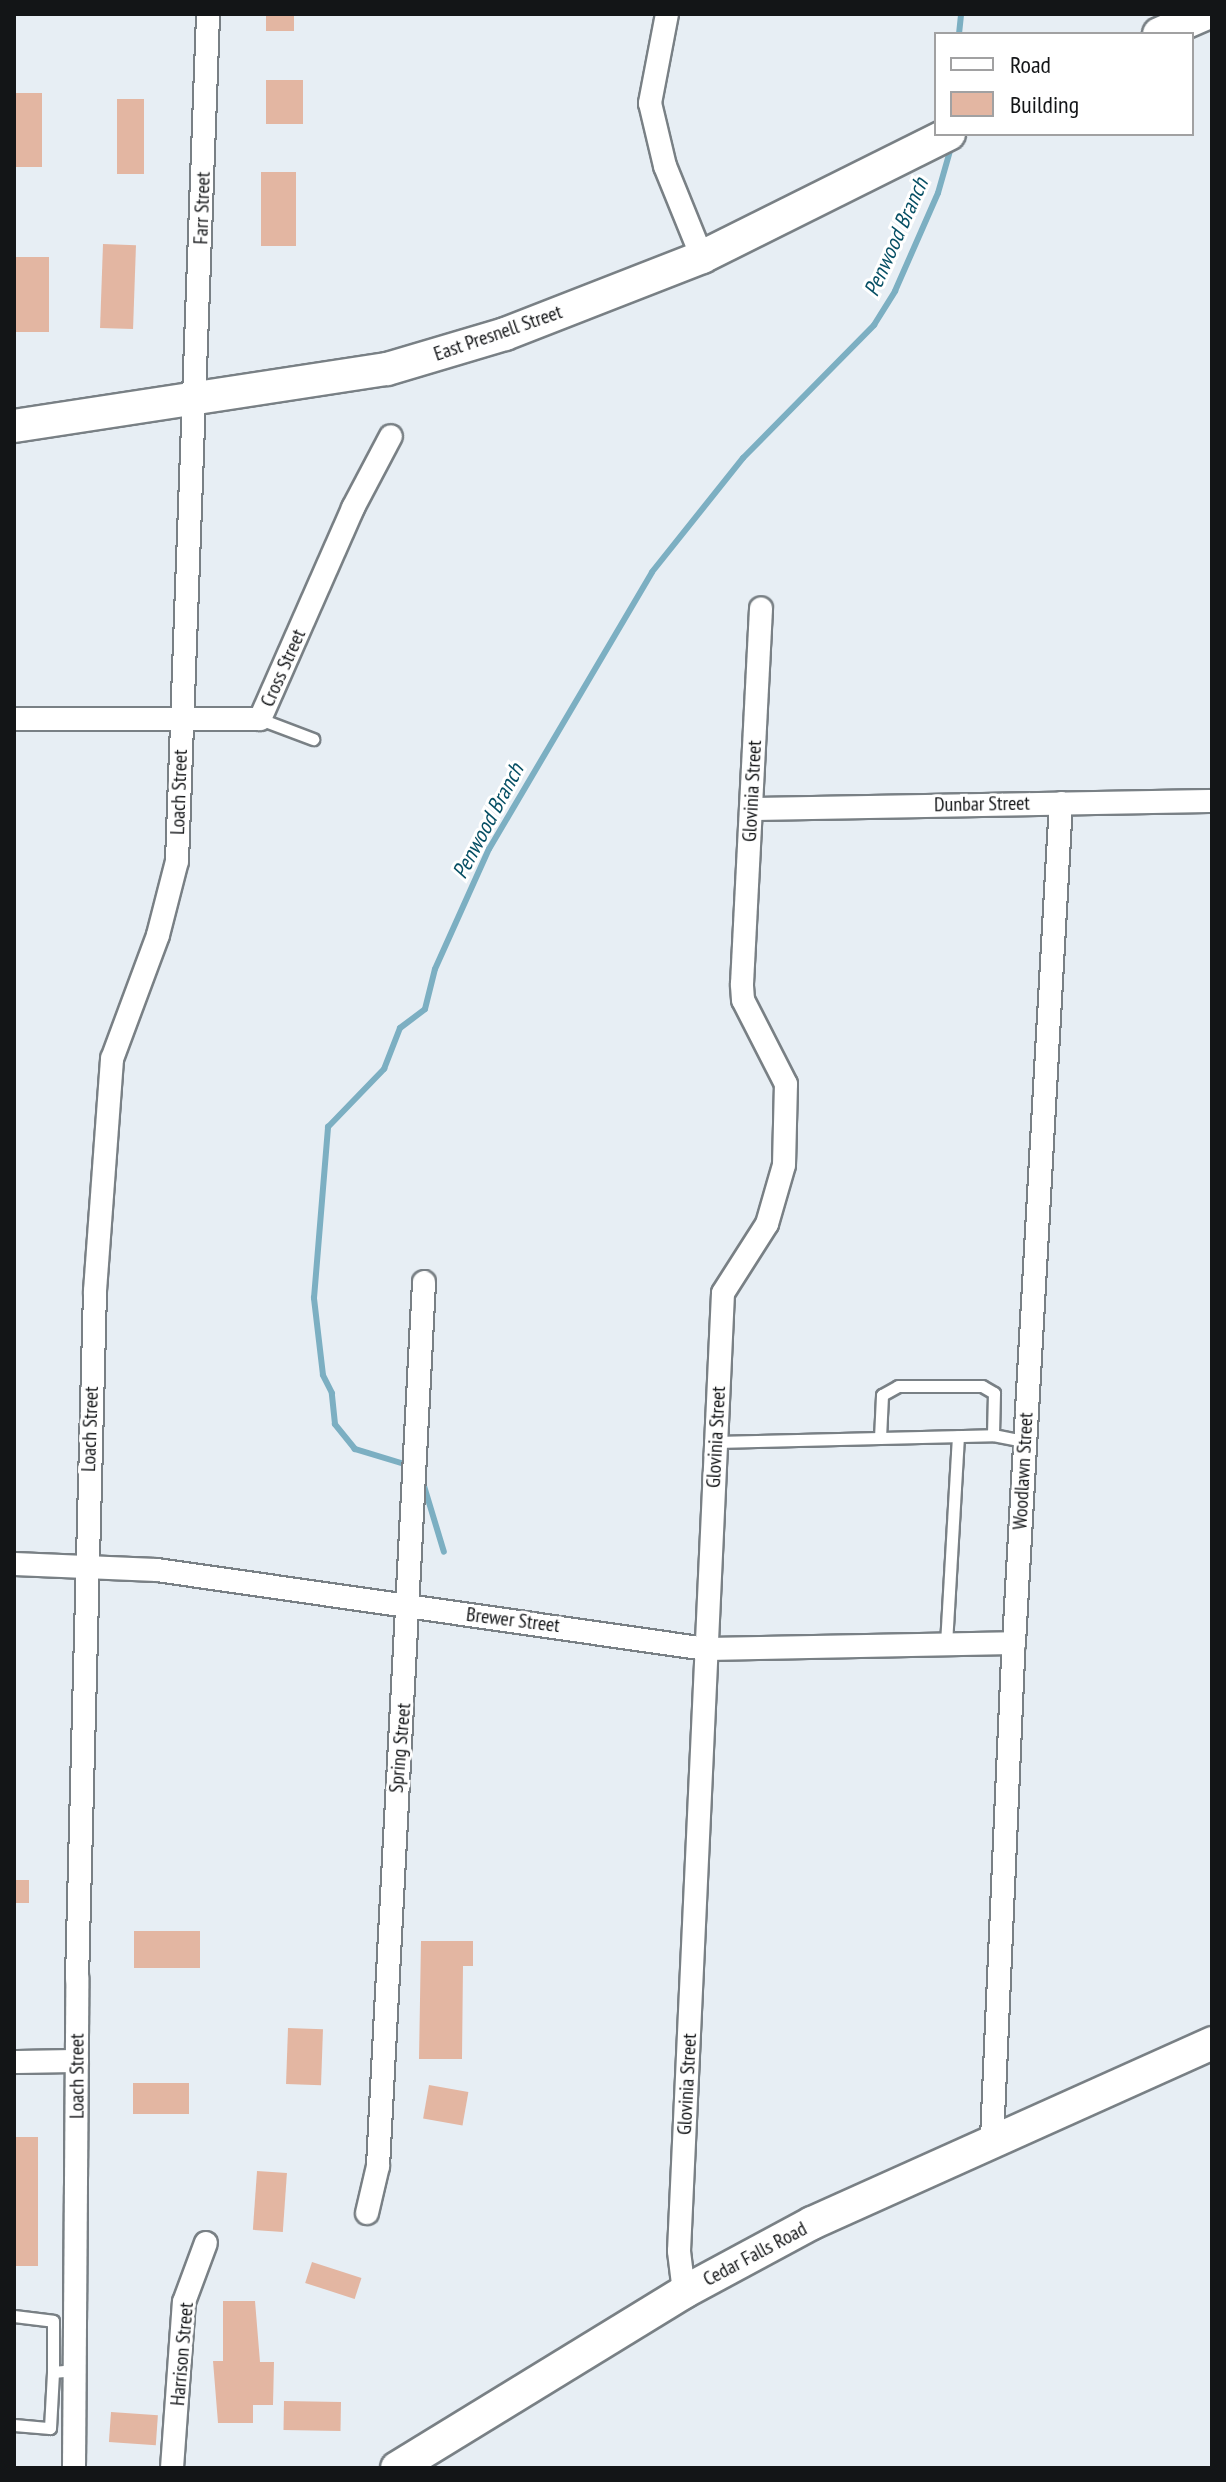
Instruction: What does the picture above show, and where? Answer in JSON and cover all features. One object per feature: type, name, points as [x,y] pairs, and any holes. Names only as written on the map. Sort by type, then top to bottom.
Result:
[{"type":"main road","points":[[1164,32],[1205,14]]},
{"type":"main road","name":"East Presnell Street","points":[[14,426],[387,369],[505,334],[702,257],[945,136]]},
{"type":"main road","name":"Cedar Falls Road","points":[[397,2468],[684,2292],[812,2223],[992,2139],[1212,2043]]},
{"type":"street","name":"Farr Street","points":[[193,401],[208,14]]},
{"type":"street","points":[[667,14],[650,103],[665,166],[702,257]]},
{"type":"street","name":"Loach Street","points":[[74,2468],[64,2371],[77,2061],[86,1564],[107,1084],[130,999],[166,910],[177,861],[193,401]]},
{"type":"street","name":"Cross Street","points":[[14,719],[181,722],[260,719],[353,508],[391,436]]},
{"type":"street","name":"Glovinia Street","points":[[684,2292],[679,2251],[723,1293],[767,1224],[784,1165],[786,1084],[743,1000],[742,984],[761,608]]},
{"type":"street","name":"Dunbar Street","points":[[752,809],[1212,801]]},
{"type":"street","name":"Woodlawn Street","points":[[992,2139],[1014,1643],[1061,803]]},
{"type":"street","name":"Spring Street","points":[[367,2213],[378,2166],[394,1820],[411,1608],[416,1354],[424,1282]]},
{"type":"street","name":"Brewer Street","points":[[14,1564],[86,1564],[242,1581],[706,1649],[1014,1643]]},
{"type":"street","points":[[14,2062],[77,2061]]},
{"type":"street","name":"Harrison Street","points":[[172,2468],[184,2302],[206,2243]]},
{"type":"lane","points":[[260,719],[313,739]]},
{"type":"lane","points":[[880,1438],[882,1395],[898,1386],[982,1386],[994,1393],[993,1435]]},
{"type":"lane","points":[[716,1442],[993,1435],[1025,1441]]},
{"type":"lane","points":[[946,1644],[958,1436]]},
{"type":"lane","points":[[14,2316],[53,2321],[64,2371],[50,2428],[14,2425]]},
{"type":"building","points":[[266,14],[294,14],[294,31],[266,31]]},
{"type":"building","points":[[266,80],[303,80],[303,124],[266,124]]},
{"type":"building","points":[[14,93],[42,93],[42,167],[14,167]]},
{"type":"building","points":[[117,99],[144,99],[144,174],[117,174]]},
{"type":"building","points":[[261,172],[296,172],[296,246],[261,246]]},
{"type":"building","points":[[103,244],[136,245],[133,329],[100,328]]},
{"type":"building","points":[[14,257],[49,257],[49,332],[14,332]]},
{"type":"building","points":[[14,1880],[29,1880],[29,1903],[14,1903]]},
{"type":"building","points":[[134,1931],[200,1931],[200,1968],[134,1968]]},
{"type":"building","points":[[421,1941],[473,1941],[473,1966],[463,1966],[462,2059],[419,2059]]},
{"type":"building","points":[[288,2028],[323,2029],[321,2085],[286,2084]]},
{"type":"building","points":[[133,2083],[189,2083],[189,2114],[133,2114]]},
{"type":"building","points":[[429,2085],[468,2092],[462,2125],[423,2118]]},
{"type":"building","points":[[14,2137],[38,2137],[38,2266],[14,2266]]},
{"type":"building","points":[[257,2171],[287,2173],[283,2232],[253,2230]]},
{"type":"building","points":[[312,2262],[361,2278],[355,2299],[305,2283]]},
{"type":"building","points":[[223,2301],[255,2301],[260,2362],[274,2362],[273,2405],[253,2405],[253,2423],[218,2423],[213,2361],[223,2361]]},
{"type":"building","points":[[284,2401],[341,2402],[340,2431],[283,2430]]},
{"type":"building","points":[[111,2412],[158,2415],[156,2445],[109,2442]]},
{"type":"waterway","name":"Penwood Branch","points":[[959,32],[961,14]]},
{"type":"waterway","name":"Penwood Branch","points":[[411,1466],[355,1449],[335,1424],[332,1393],[323,1375],[314,1298],[328,1127],[384,1069],[400,1028],[425,1009],[435,969],[489,849],[652,572],[743,458],[874,325],[895,291],[938,193],[952,144]]},
{"type":"waterway","name":"Penwood Branch","points":[[421,1476],[444,1552]]}]
